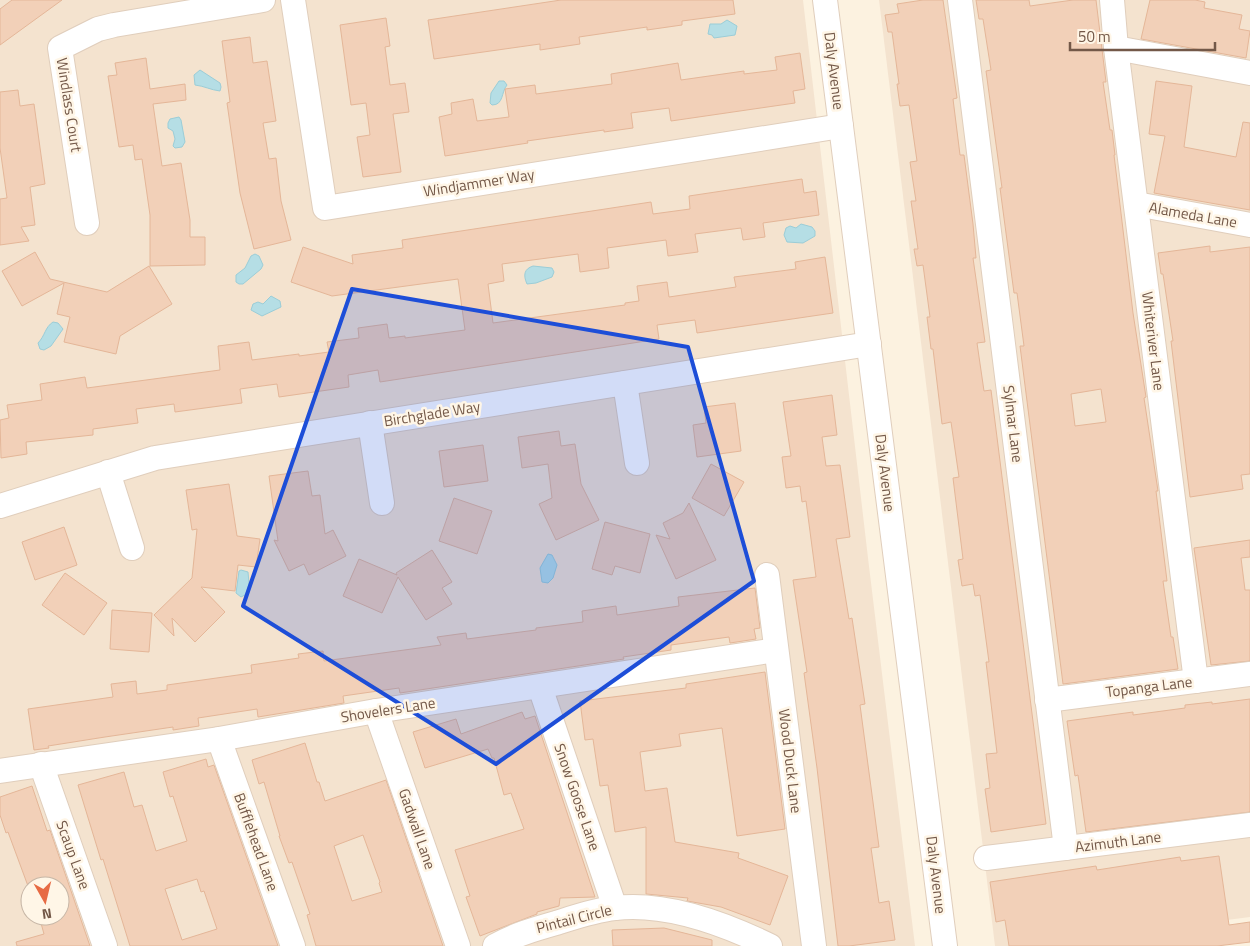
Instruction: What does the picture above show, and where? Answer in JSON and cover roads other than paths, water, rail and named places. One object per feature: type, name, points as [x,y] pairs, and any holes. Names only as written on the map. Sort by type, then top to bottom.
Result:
[{"type":"street","name":"Windlass Court","points":[[87,223],[60,48],[98,29],[114,24],[263,0]]},
{"type":"street","name":"Windjammer Way","points":[[293,0],[325,208],[842,126]]},
{"type":"street","name":"Daly Avenue","points":[[825,0],[945,946]]},
{"type":"street","name":"Sylmar Lane","points":[[960,0],[1066,848]]},
{"type":"street","name":"Whiteriver Lane","points":[[1112,0],[1116,48],[1196,681]]},
{"type":"street","points":[[1116,48],[1250,72]]},
{"type":"street","name":"Alameda Lane","points":[[1136,204],[1250,225]]},
{"type":"street","name":"Birchglade Way","points":[[0,506],[155,458],[869,344]]},
{"type":"street","points":[[625,383],[637,463]]},
{"type":"street","points":[[370,423],[382,503]]},
{"type":"street","points":[[108,472],[132,548]]},
{"type":"street","name":"Wood Duck Lane","points":[[767,575],[814,946]]},
{"type":"street","name":"Shovelers Lane","points":[[0,771],[219,739],[376,711],[776,650]]},
{"type":"street","name":"Topanga Lane","points":[[1047,700],[1250,674]]},
{"type":"street","name":"Snow Goose Lane","points":[[540,687],[615,908]]},
{"type":"street","name":"Gadwall Lane","points":[[376,711],[458,946]]},
{"type":"street","name":"Bufflehead Lane","points":[[219,739],[293,946]]},
{"type":"street","name":"Scaup Lane","points":[[41,764],[105,946]]},
{"type":"street","name":"Azimuth Lane","points":[[986,858],[1250,825]]},
{"type":"street","name":"Pintail Circle","points":[[495,946],[524,932],[584,914],[615,908],[657,910],[691,915],[719,924],[770,946]]},
{"type":"water","points":[[727,20],[737,26],[735,35],[714,38],[708,34],[710,24],[721,24]]},
{"type":"water","points":[[200,70],[220,83],[220,91],[195,85],[194,75]]},
{"type":"water","points":[[499,81],[504,81],[507,85],[499,103],[492,105],[490,103],[491,93]]},
{"type":"water","points":[[179,117],[185,142],[182,147],[175,148],[173,146],[175,139],[173,131],[168,128],[168,123],[170,119]]},
{"type":"water","points":[[801,224],[812,227],[815,231],[815,236],[803,243],[787,242],[784,235],[786,228],[790,226],[796,228]]},
{"type":"water","points":[[255,254],[259,256],[263,265],[261,269],[243,284],[239,284],[236,282],[236,275],[245,268],[251,256]]},
{"type":"water","points":[[533,266],[552,268],[554,272],[552,277],[527,284],[525,273]]},
{"type":"water","points":[[271,296],[280,301],[281,307],[262,316],[251,310],[253,304],[258,302],[263,304]]},
{"type":"water","points":[[53,322],[58,323],[63,329],[51,346],[44,350],[40,349],[38,343],[48,326]]},
{"type":"water","points":[[548,554],[552,555],[557,565],[553,578],[548,583],[542,582],[540,568]]},
{"type":"water","points":[[239,571],[248,572],[249,583],[247,594],[241,597],[236,593]]}]
